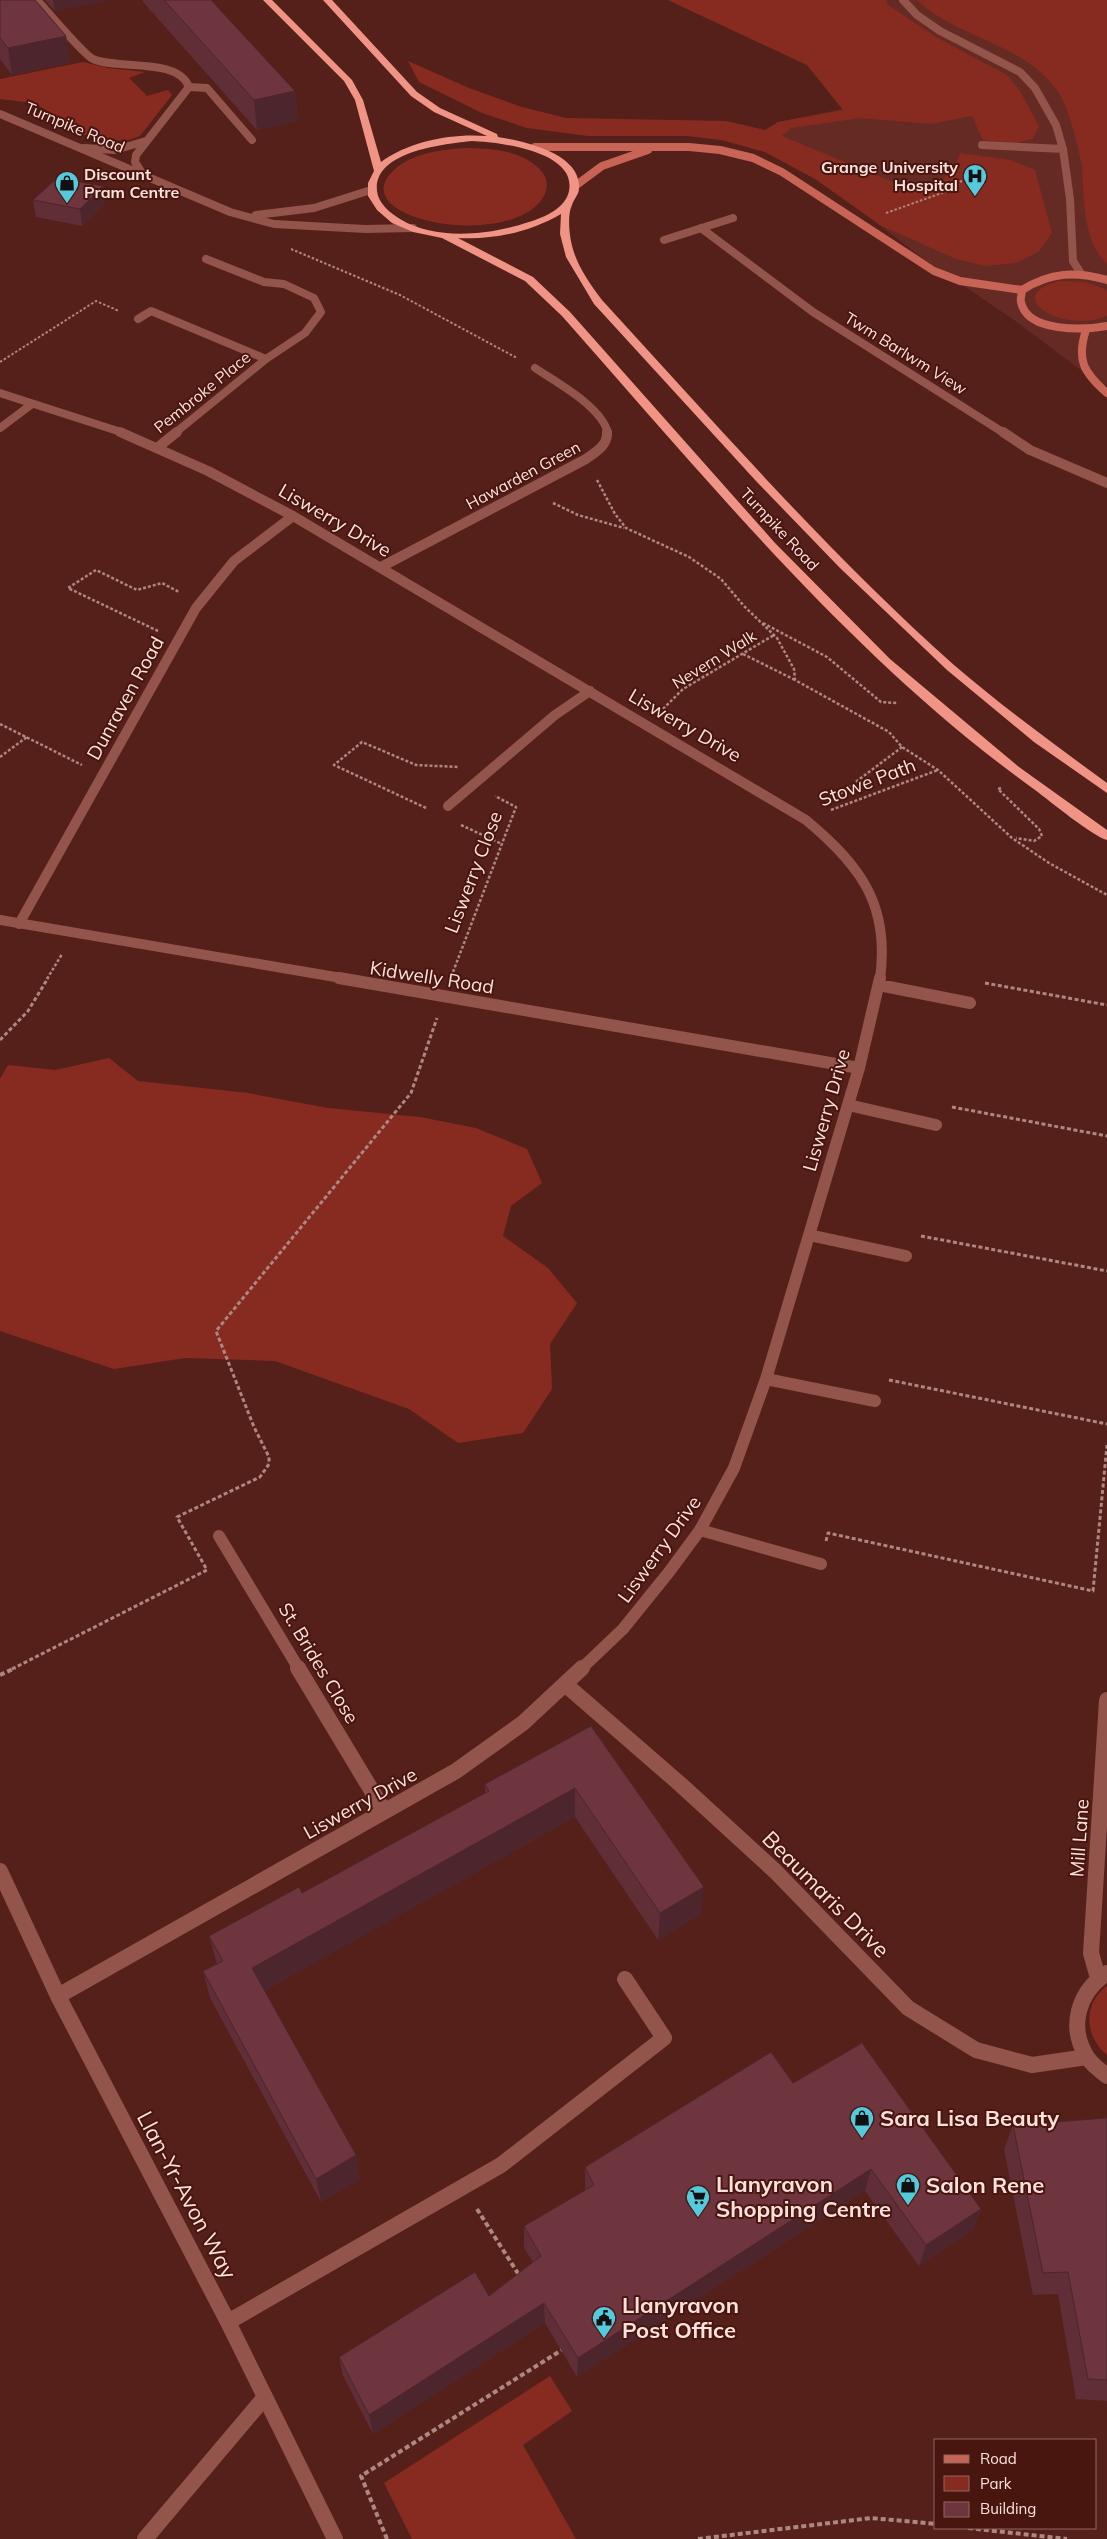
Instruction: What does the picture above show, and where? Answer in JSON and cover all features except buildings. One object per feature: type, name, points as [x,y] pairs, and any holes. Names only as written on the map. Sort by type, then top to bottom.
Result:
[{"type":"highway","points":[[267,0],[348,80],[359,100],[378,170]]},
{"type":"highway","points":[[327,0],[414,94],[437,110],[501,140]]},
{"type":"highway","points":[[567,205],[547,220],[517,231],[481,236],[444,235],[413,228],[383,211],[374,201],[371,190],[378,170],[393,158],[415,147],[442,141],[472,138],[501,140],[535,147],[556,158],[570,171],[575,186]]},
{"type":"highway","name":"Turnpike Road","points":[[575,186],[573,196],[567,205],[563,225],[566,246],[577,272],[598,302],[809,532],[930,649],[1051,749],[1107,790]]},
{"type":"highway","name":"Turnpike Road","points":[[444,235],[529,279],[566,314],[771,545],[886,662],[1015,770],[1107,836]]},
{"type":"main road","points":[[535,147],[658,147],[720,150],[753,158],[782,172],[922,264],[960,281],[1022,290],[1039,278],[1055,274],[1082,275],[1107,280]]},
{"type":"main road","points":[[575,186],[602,166],[658,147]]},
{"type":"main road","points":[[1022,290],[1021,301],[1026,310],[1036,318],[1067,329],[1086,330],[1107,326]]},
{"type":"main road","points":[[1086,330],[1081,342],[1080,356],[1086,374],[1106,393]]},
{"type":"street","points":[[37,0],[92,59],[173,71],[183,76],[189,87]]},
{"type":"street","points":[[904,0],[917,15],[940,31],[1020,72],[1045,104],[1056,125],[1063,149],[1070,199],[1072,261],[1082,275]]},
{"type":"street","points":[[189,87],[207,88],[252,140]]},
{"type":"street","points":[[142,173],[135,162],[136,155],[189,87]]},
{"type":"street","name":"Turnpike Road","points":[[0,114],[230,212],[274,224],[364,229],[413,228]]},
{"type":"street","points":[[81,147],[100,152],[115,152],[131,148],[148,140]]},
{"type":"street","points":[[982,145],[1012,148],[1063,149]]},
{"type":"street","name":"Turnpike Road","points":[[248,216],[299,212],[336,204],[371,190]]},
{"type":"street","points":[[664,240],[732,218]]},
{"type":"street","name":"Twm Barlwm View","points":[[701,228],[813,312],[888,361],[941,391],[1030,450],[1107,483]]},
{"type":"street","name":"Pembroke Place","points":[[157,448],[266,359],[305,333],[321,312],[314,298],[284,284],[264,282],[206,259]]},
{"type":"street","name":"Pembroke Place","points":[[138,319],[151,311],[266,359]]},
{"type":"street","name":"Hawarden Green","points":[[381,567],[586,459],[602,447],[608,436],[607,424],[596,413],[535,368]]},
{"type":"street","name":"Liswerry Drive","points":[[0,393],[124,433],[208,471],[293,516],[806,820],[844,855],[862,878],[875,905],[882,929],[883,957],[879,985],[859,1068],[766,1379],[734,1468],[700,1530],[670,1572],[623,1629],[566,1685],[523,1723],[456,1771],[58,1996]]},
{"type":"street","points":[[0,428],[32,404]]},
{"type":"street","name":"Dunraven Road","points":[[19,924],[177,640],[201,602],[234,561],[293,516]]},
{"type":"street","name":"Liswerry Close","points":[[448,806],[554,715],[590,691]]},
{"type":"street","name":"Kidwelly Road","points":[[0,920],[859,1068]]},
{"type":"street","points":[[879,985],[970,1002]]},
{"type":"street","points":[[848,1105],[936,1125]]},
{"type":"street","points":[[809,1235],[906,1256]]},
{"type":"street","points":[[766,1379],[875,1402]]},
{"type":"street","points":[[700,1530],[820,1564]]},
{"type":"street","name":"St. Brides Close","points":[[219,1536],[384,1811]]},
{"type":"street","name":"Beaumaris Drive","points":[[566,1685],[680,1784],[775,1871],[908,2008],[976,2050],[1032,2065],[1087,2058]]},
{"type":"street","name":"Mill Lane","points":[[1103,1975],[1091,1953],[1107,1700]]},
{"type":"street","name":"Llan-Yr-Avon Way","points":[[0,1871],[58,1996],[228,2322],[335,2539]]},
{"type":"street","points":[[1103,1975],[1080,2001],[1076,2028],[1087,2058],[1107,2076]]},
{"type":"street","points":[[228,2322],[501,2165],[664,2038],[625,1979]]},
{"type":"street","points":[[145,2539],[265,2397]]},
{"type":"path","points":[[856,222],[953,189],[974,171],[982,145]]},
{"type":"path","points":[[286,247],[400,295],[535,368]]},
{"type":"path","points":[[0,362],[96,301],[138,319]]},
{"type":"path","points":[[586,459],[615,514],[626,528]]},
{"type":"path","points":[[528,490],[578,515],[626,528],[708,568],[721,579],[758,621],[774,635],[794,669],[795,680]]},
{"type":"path","points":[[177,640],[68,588],[96,570],[138,590],[162,584],[201,602]]},
{"type":"path","points":[[758,621],[827,657],[881,702],[897,702],[904,708]]},
{"type":"path","name":"Nevern Walk","points":[[645,724],[683,689],[774,635]]},
{"type":"path","points":[[742,654],[795,680],[888,732],[902,748],[938,770],[1012,838],[1049,863],[1107,895]]},
{"type":"path","points":[[0,724],[102,776]]},
{"type":"path","points":[[0,757],[27,737]]},
{"type":"path","points":[[429,810],[334,765],[362,742],[416,765],[469,767],[485,774]]},
{"type":"path","points":[[806,820],[902,748]]},
{"type":"path","name":"Stowe Path","points":[[806,820],[938,770]]},
{"type":"path","name":"Liswerry Close","points":[[0,1675],[207,1570],[176,1516],[260,1476],[269,1464],[269,1457],[254,1427],[216,1331],[411,1093],[444,997],[516,807],[472,785]]},
{"type":"path","points":[[1005,786],[998,789],[1039,829],[1042,836],[1034,841],[1012,838]]},
{"type":"path","points":[[454,821],[502,844]]},
{"type":"path","points":[[0,1040],[28,1011],[74,933]]},
{"type":"path","points":[[970,1002],[976,982],[1107,1005]]},
{"type":"path","points":[[936,1125],[943,1105],[1107,1136]]},
{"type":"path","points":[[906,1256],[914,1235],[1107,1271]]},
{"type":"path","points":[[875,1402],[878,1378],[1107,1424]]},
{"type":"path","points":[[820,1564],[828,1533],[1093,1591],[1107,1445]]},
{"type":"path","points":[[1104,1479],[1107,1487]]},
{"type":"path","points":[[464,2187],[522,2279]]},
{"type":"path","points":[[387,2539],[361,2476],[565,2348],[560,2340]]},
{"type":"path","points":[[698,2539],[872,2518],[934,2524]]},
{"type":"path","points":[[977,2529],[1067,2539]]},
{"type":"shaded area","name":"Grange University Hospital","points":[[668,0],[1107,0],[1107,386],[1086,374],[1014,320],[921,257],[851,203],[815,179],[765,152],[749,148],[778,122],[843,109],[807,65]]},
{"type":"green space","points":[[668,0],[886,0],[888,5],[936,37],[1007,75],[1020,91],[1039,126],[1033,139],[1016,143],[983,140],[972,116],[931,124],[861,118],[791,128],[782,136],[915,191],[937,183],[943,178],[953,168],[960,153],[1011,160],[1035,170],[1052,233],[1038,252],[1016,263],[985,266],[956,259],[880,225],[815,179],[765,152],[721,140],[687,136],[588,136],[527,128],[482,113],[419,82],[408,61],[469,88],[522,107],[566,118],[726,121],[765,130],[778,122],[843,110],[807,65]]},
{"type":"green space","points":[[917,0],[1107,0],[1107,264],[1099,255],[1089,232],[1084,206],[1082,168],[1079,152],[1070,120],[1060,95],[1046,78],[1030,64],[953,24]]},
{"type":"green space","points":[[83,62],[108,68],[145,72],[129,78],[147,96],[168,90],[172,95],[140,136],[129,140],[107,141],[78,133],[56,116],[34,103],[0,99],[0,79]]},
{"type":"green space","points":[[465,148],[495,150],[526,159],[542,172],[545,178],[547,187],[544,196],[527,213],[501,222],[471,225],[440,223],[412,216],[392,205],[384,190],[391,173],[398,166],[425,154]]},
{"type":"green space","points":[[1059,281],[1085,282],[1107,290],[1107,316],[1090,320],[1073,320],[1058,317],[1045,311],[1037,304],[1035,296],[1042,288]]},
{"type":"green space","points":[[109,1058],[138,1081],[248,1093],[328,1108],[420,1117],[476,1128],[527,1149],[542,1183],[511,1206],[503,1236],[548,1268],[577,1303],[550,1344],[552,1389],[523,1433],[458,1443],[409,1409],[275,1361],[185,1358],[114,1369],[0,1331],[0,1079],[8,1065],[55,1070]]},
{"type":"green space","points":[[1107,1986],[1107,2055],[1094,2039],[1089,2020],[1090,2010],[1094,2001]]},
{"type":"green space","points":[[550,2376],[572,2411],[523,2445],[576,2539],[412,2539],[384,2483]]},
{"type":"place","name":"Grange University Hospital","points":[[975,197]]},
{"type":"place","name":"Discount Pram Centre","points":[[67,204]]},
{"type":"place","name":"Sara Lisa Beauty","points":[[862,2139]]},
{"type":"place","name":"Salon Rene","points":[[908,2206]]},
{"type":"place","name":"Llanyravon Shopping Centre","points":[[698,2218]]},
{"type":"place","name":"Llanyravon Post Office","points":[[604,2339]]}]
